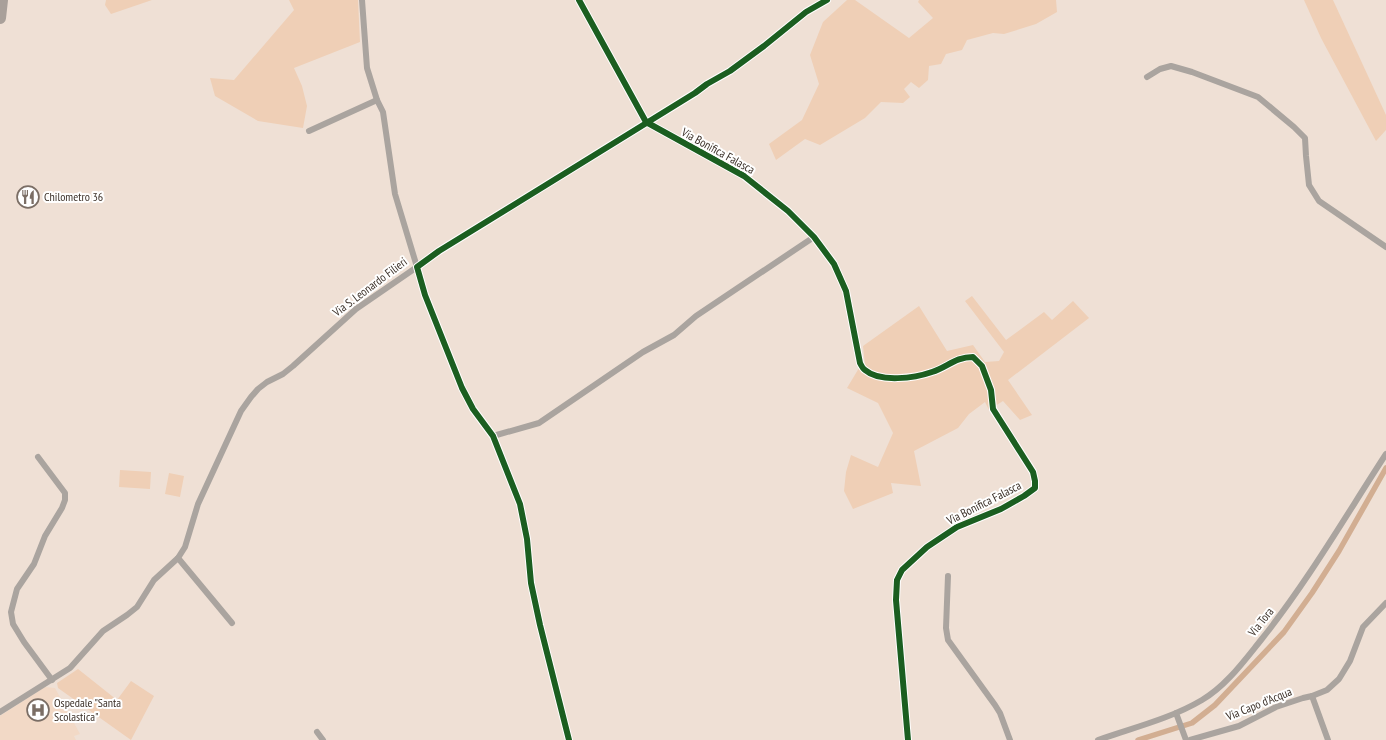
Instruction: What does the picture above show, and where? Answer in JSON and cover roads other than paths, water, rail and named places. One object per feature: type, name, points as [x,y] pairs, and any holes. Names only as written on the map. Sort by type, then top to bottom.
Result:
[{"type":"highway","points":[[0,18],[2,0]]},
{"type":"street","name":"Via S. Leonardo Filieri","points":[[178,558],[185,546],[198,504],[236,420],[250,397],[267,382],[283,374],[293,366],[356,309],[418,267],[395,194],[383,112],[377,100],[367,68],[362,0]]},
{"type":"street","points":[[579,0],[646,122]]},
{"type":"street","points":[[569,740],[531,583],[527,538],[520,504],[493,436],[473,409],[462,388],[425,295],[418,267],[439,251],[730,71],[806,12],[827,0]]},
{"type":"street","points":[[1147,77],[1160,69],[1171,66],[1192,72],[1258,97],[1305,138],[1309,185],[1319,201],[1386,247]]},
{"type":"street","points":[[309,131],[377,100]]},
{"type":"street","name":"Via Bonifica Falasca","points":[[646,122],[744,176],[788,211],[814,238],[834,264],[846,292],[860,363],[865,370],[876,376],[889,378],[911,377],[933,372],[962,357],[973,357],[982,366],[991,390],[993,410],[1033,472],[1036,481],[1035,488],[1001,510],[957,527],[927,548],[902,570],[896,580],[896,600],[908,740]]},
{"type":"street","points":[[493,436],[539,423],[643,352],[674,335],[696,316],[814,238]]},
{"type":"street","name":"Via Tora","points":[[1098,740],[1176,714],[1202,700],[1219,688],[1249,656],[1283,612],[1315,567],[1386,454]]},
{"type":"street","points":[[38,458],[65,493],[66,500],[45,536],[34,564],[17,589],[11,612],[13,624],[24,642],[52,680]]},
{"type":"street","points":[[0,712],[74,665],[103,631],[127,615],[137,606],[154,580],[178,558],[232,623]]},
{"type":"street","points":[[948,576],[946,628],[948,640],[995,704],[1010,740]]},
{"type":"street","name":"Via Capo d'Acqua","points":[[1176,714],[1187,739],[1238,726],[1276,707],[1327,690],[1338,679],[1350,661],[1363,627],[1386,603]]},
{"type":"street","points":[[1312,696],[1328,740]]},
{"type":"street","points":[[317,732],[323,740]]},
{"type":"waterway","points":[[1138,740],[1192,723],[1215,705],[1284,632],[1312,593],[1339,551],[1386,468]]},
{"type":"place","name":"Chilometro 36","points":[[28,197]]},
{"type":"place","name":"Ospedale \"Santa Scolastica\"","points":[[38,710]]}]
